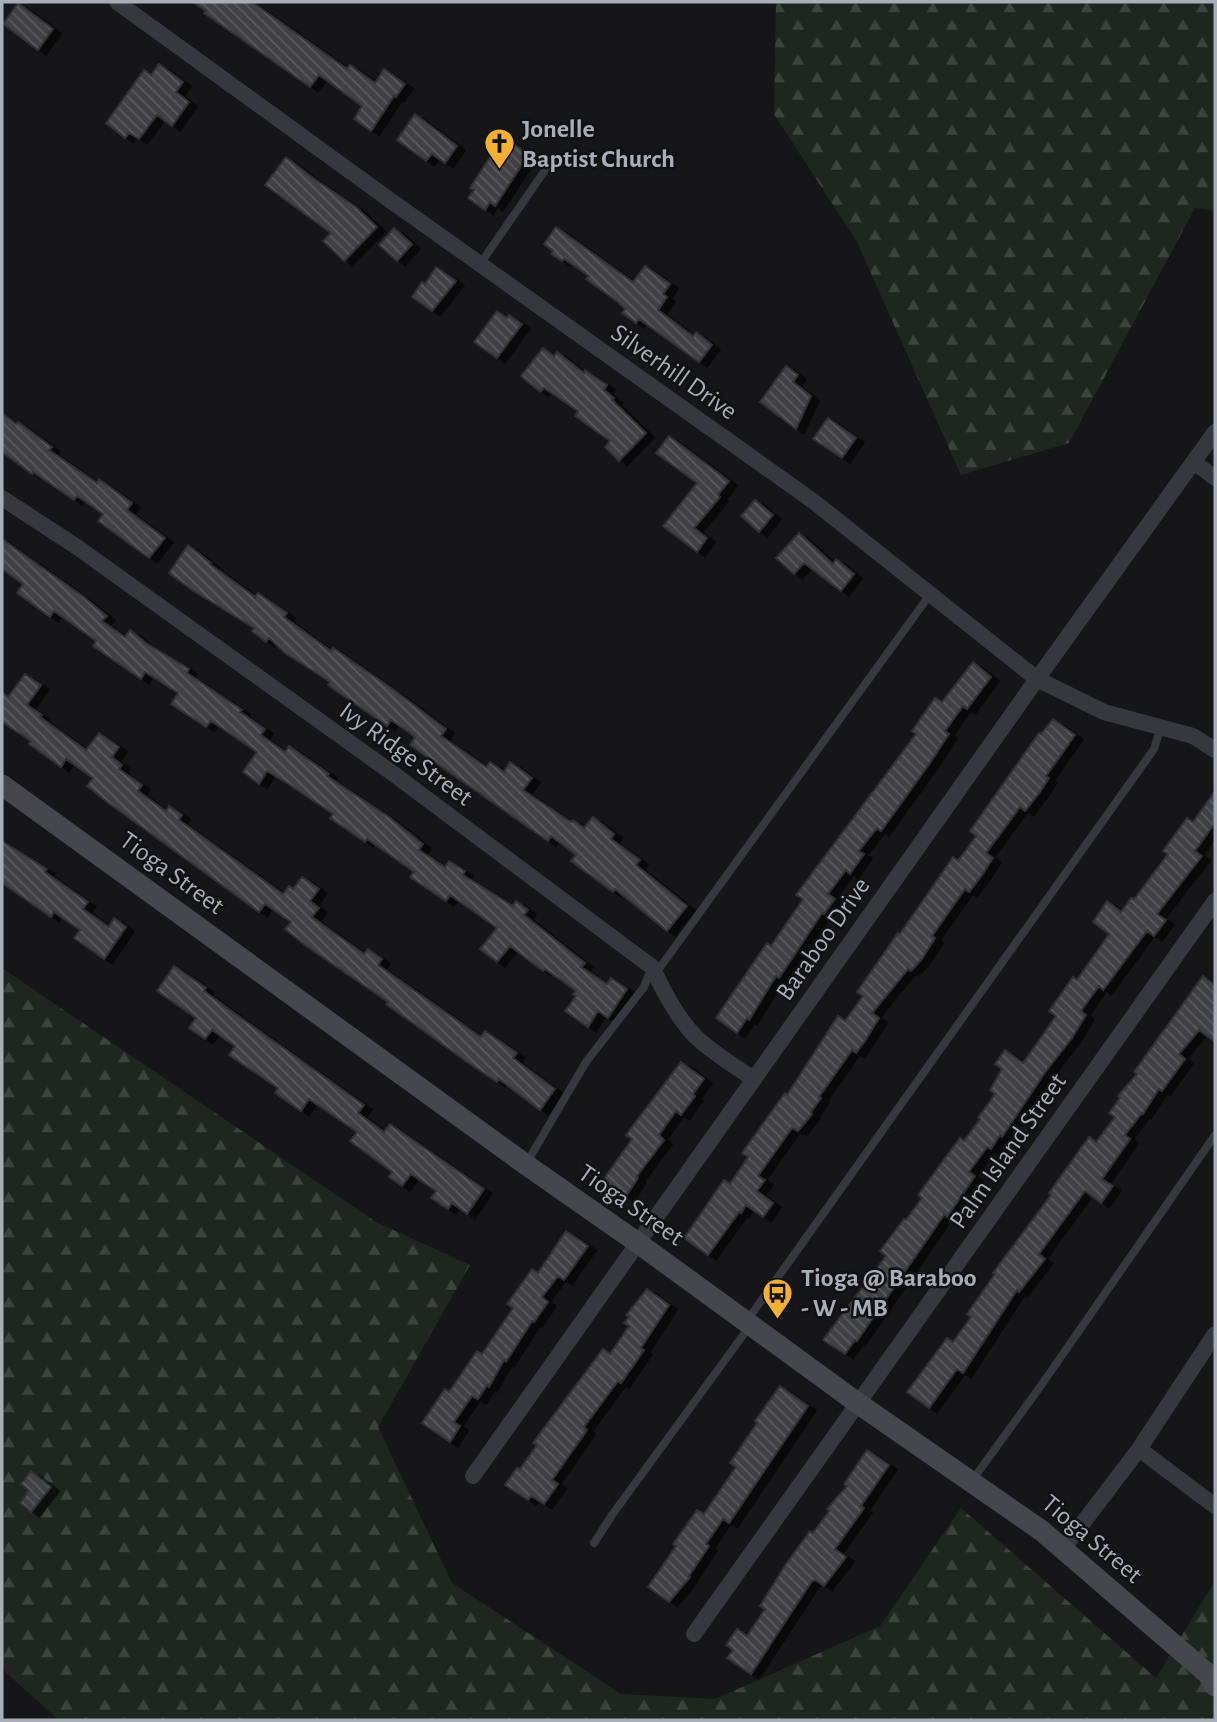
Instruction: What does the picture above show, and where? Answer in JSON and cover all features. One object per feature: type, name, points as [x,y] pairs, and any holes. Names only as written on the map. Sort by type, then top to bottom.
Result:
[{"type":"street","name":"Silverhill Drive","points":[[117,2],[813,501],[1037,679],[1104,712],[1193,736],[1215,750]]},
{"type":"street","name":"Baraboo Drive","points":[[473,1476],[1215,432]]},
{"type":"street","points":[[1194,462],[1215,478]]},
{"type":"street","name":"Ivy Ridge Street","points":[[2,498],[77,547],[395,775],[654,970],[666,994],[694,1035],[717,1055],[754,1079]]},
{"type":"street","name":"Tioga Street","points":[[2,785],[859,1404],[1042,1531],[1208,1675],[1215,1686]]},
{"type":"street","name":"Palm Island Street","points":[[694,1634],[1215,901]]},
{"type":"street","points":[[1063,1549],[1139,1449],[1215,1334]]},
{"type":"street","points":[[1139,1449],[1215,1506]]},
{"type":"lane","points":[[480,264],[548,166]]},
{"type":"lane","points":[[525,1164],[586,1062],[644,987],[931,593]]},
{"type":"lane","points":[[594,1543],[1154,748],[1161,727]]},
{"type":"lane","points":[[971,1482],[1215,1135]]},
{"type":"green space","points":[[776,2],[1215,2],[1215,211],[1195,208],[1069,443],[961,475],[857,242],[774,114]]},
{"type":"green space","points":[[2,968],[376,1222],[470,1265],[378,1427],[452,1583],[621,1694],[715,1699],[880,1626],[961,1508],[1156,1678],[1215,1581],[1215,1720],[59,1720],[2,1669]]},
{"type":"building","points":[[193,2],[252,2],[347,69],[350,65],[375,83],[384,69],[405,84],[371,131],[354,119],[362,106],[319,75],[310,87],[204,13],[206,11]]},
{"type":"building","points":[[18,3],[53,29],[38,50],[3,24]]},
{"type":"building","points":[[159,64],[183,82],[176,92],[189,102],[172,126],[157,115],[139,139],[129,133],[125,138],[106,123],[144,70],[151,75]]},
{"type":"building","points":[[415,114],[457,146],[445,163],[432,154],[426,161],[397,140]]},
{"type":"building","name":"Jonelle Baptist Church","points":[[503,137],[529,154],[495,206],[490,202],[485,210],[468,198],[474,190],[470,188]]},
{"type":"building","points":[[286,157],[356,207],[377,227],[344,261],[323,241],[331,233],[265,185]]},
{"type":"building","points":[[556,227],[633,282],[645,266],[670,284],[663,294],[667,297],[658,310],[693,336],[696,332],[712,345],[699,362],[639,319],[636,323],[622,313],[625,309],[586,279],[589,276],[564,259],[562,261],[551,254],[553,251],[544,244]]},
{"type":"building","points":[[394,228],[412,244],[397,261],[379,245]]},
{"type":"building","points":[[436,267],[456,281],[432,311],[412,297]]},
{"type":"building","points":[[497,311],[522,324],[497,358],[474,342]]},
{"type":"building","points":[[543,348],[554,356],[557,352],[584,373],[585,370],[607,385],[604,390],[614,398],[612,400],[646,433],[619,461],[605,447],[610,441],[575,416],[578,411],[544,388],[540,392],[521,376]]},
{"type":"building","points":[[786,366],[798,375],[793,382],[811,396],[796,429],[760,402]]},
{"type":"building","points":[[2,413],[52,447],[49,450],[97,483],[99,479],[132,503],[127,510],[165,538],[149,558],[98,521],[103,514],[77,496],[74,500],[2,452]]},
{"type":"building","points":[[828,418],[856,438],[842,458],[813,439]]},
{"type":"building","points":[[669,436],[729,481],[718,495],[720,497],[694,528],[707,538],[697,552],[663,526],[697,483],[656,453]]},
{"type":"building","points":[[755,500],[773,515],[759,532],[741,516]]},
{"type":"building","points":[[799,533],[833,564],[836,559],[854,574],[841,591],[804,563],[794,574],[776,558]]},
{"type":"building","points":[[2,539],[84,597],[107,616],[102,621],[125,637],[130,630],[189,669],[187,673],[265,729],[261,735],[285,752],[289,746],[329,774],[327,776],[389,817],[423,844],[419,850],[445,867],[449,861],[465,871],[463,875],[513,906],[516,901],[528,910],[524,915],[585,963],[581,967],[607,984],[611,978],[627,989],[608,1018],[598,1011],[588,1027],[565,1011],[576,996],[573,994],[576,991],[510,946],[497,962],[480,949],[497,928],[450,895],[446,901],[410,877],[414,872],[367,839],[365,842],[330,818],[333,814],[287,783],[267,771],[259,784],[243,772],[257,752],[211,721],[206,727],[171,704],[178,693],[145,672],[141,679],[93,646],[96,641],[54,611],[50,617],[17,593],[23,584],[2,569]]},
{"type":"building","points":[[188,545],[255,597],[258,593],[287,613],[284,617],[331,651],[333,648],[394,690],[446,729],[441,736],[486,767],[490,762],[504,772],[510,762],[532,778],[523,790],[571,822],[573,820],[584,828],[593,817],[614,834],[611,839],[640,860],[636,865],[687,906],[667,931],[615,889],[613,892],[571,861],[576,855],[551,836],[548,841],[410,745],[415,737],[391,720],[387,726],[328,685],[330,682],[285,653],[269,638],[266,642],[252,631],[254,628],[192,590],[169,573]]},
{"type":"building","points":[[973,662],[991,677],[967,709],[963,706],[945,731],[949,734],[881,831],[877,828],[859,851],[864,854],[850,874],[846,870],[828,894],[835,899],[824,914],[822,913],[779,978],[776,976],[749,1020],[747,1018],[737,1033],[716,1018],[767,943],[771,946],[803,899],[796,895],[916,734],[912,731],[935,698],[942,702]]},
{"type":"building","points":[[25,674],[41,685],[27,705],[42,715],[40,717],[86,750],[99,733],[119,747],[112,757],[122,765],[119,769],[142,785],[138,791],[166,811],[169,806],[182,815],[179,820],[283,894],[289,886],[293,889],[302,877],[319,889],[310,901],[319,908],[312,917],[364,954],[368,949],[382,959],[378,965],[481,1037],[485,1031],[517,1053],[513,1058],[555,1089],[540,1110],[499,1079],[497,1082],[467,1062],[386,1004],[388,1002],[306,946],[285,929],[291,922],[265,904],[259,912],[107,802],[87,786],[93,778],[66,759],[61,767],[29,744],[31,741],[2,722],[2,692],[8,697]]},
{"type":"building","points":[[1053,719],[1075,735],[1046,776],[1049,778],[1040,792],[1025,811],[1020,807],[986,853],[993,858],[982,875],[969,892],[965,889],[932,936],[935,938],[922,959],[911,971],[908,969],[872,1013],[879,1018],[865,1041],[856,1053],[852,1050],[819,1097],[821,1098],[812,1114],[798,1131],[792,1128],[758,1176],[765,1180],[757,1191],[773,1203],[763,1217],[746,1205],[708,1255],[684,1238],[724,1180],[730,1184],[748,1157],[742,1153],[785,1093],[787,1095],[838,1016],[845,1021],[863,996],[857,992],[953,857],[958,861],[976,836],[970,831],[1039,733],[1041,734]]},
{"type":"building","points":[[1215,791],[1215,823],[1195,851],[1202,856],[1157,914],[1166,920],[1154,936],[1147,931],[1103,990],[1099,986],[1081,1011],[1086,1015],[1072,1038],[1046,1071],[1002,1137],[1000,1135],[991,1149],[987,1147],[969,1172],[975,1176],[947,1217],[944,1215],[857,1341],[855,1340],[845,1354],[823,1340],[886,1256],[880,1251],[922,1198],[918,1195],[960,1138],[964,1141],[980,1119],[978,1118],[995,1094],[990,1090],[1002,1069],[995,1064],[1005,1050],[1023,1063],[1056,1016],[1049,1011],[1073,977],[1077,980],[1109,934],[1093,922],[1107,901],[1121,912],[1131,898],[1134,899],[1168,854],[1163,851],[1187,818],[1193,822]]},
{"type":"building","points":[[2,841],[47,869],[45,872],[88,902],[83,909],[109,927],[114,918],[126,927],[104,959],[74,938],[80,930],[54,912],[51,917],[2,883]]},
{"type":"building","points":[[174,966],[206,988],[204,991],[364,1105],[358,1113],[384,1132],[390,1124],[484,1189],[467,1214],[452,1203],[448,1209],[431,1198],[436,1191],[411,1174],[402,1186],[389,1177],[392,1172],[350,1141],[357,1132],[309,1099],[301,1111],[275,1093],[278,1088],[229,1055],[235,1046],[212,1030],[205,1039],[189,1028],[196,1018],[157,991]]},
{"type":"building","points":[[1203,976],[1215,985],[1215,1042],[1199,1030],[1179,1054],[1185,1059],[1125,1135],[1130,1139],[1102,1179],[1113,1186],[1101,1203],[1085,1191],[1039,1254],[1045,1259],[1019,1292],[1017,1290],[963,1373],[957,1369],[929,1408],[907,1392],[947,1338],[953,1342],[971,1317],[967,1314],[995,1274],[993,1273],[1051,1195],[1049,1193],[1089,1137],[1096,1142],[1115,1117],[1109,1113],[1120,1098],[1118,1096],[1137,1074],[1134,1072]]},
{"type":"building","points":[[681,1062],[704,1079],[681,1115],[676,1111],[659,1135],[664,1140],[637,1176],[626,1196],[603,1180],[632,1139],[626,1135]]},
{"type":"building","points":[[566,1231],[588,1246],[564,1280],[558,1276],[542,1297],[548,1302],[534,1322],[532,1321],[506,1362],[504,1360],[489,1387],[487,1385],[478,1399],[472,1396],[454,1422],[460,1426],[450,1442],[422,1423],[445,1389],[449,1392],[477,1351],[482,1354],[513,1308],[507,1304],[532,1269],[538,1273]]},
{"type":"building","points":[[647,1289],[669,1305],[641,1348],[644,1350],[621,1383],[618,1381],[584,1427],[587,1430],[552,1480],[558,1484],[544,1504],[531,1496],[528,1500],[505,1485],[517,1468],[520,1469],[537,1445],[533,1443],[603,1349],[610,1354],[629,1326],[624,1323],[629,1317],[626,1315]]},
{"type":"building","points":[[780,1386],[808,1406],[729,1523],[723,1519],[706,1544],[709,1546],[690,1577],[669,1602],[648,1587],[697,1510],[704,1514],[736,1467],[730,1463]]},
{"type":"building","points":[[867,1450],[889,1465],[861,1506],[864,1508],[835,1549],[846,1557],[824,1586],[812,1581],[751,1674],[727,1658],[733,1650],[726,1645],[737,1629],[747,1636],[765,1609],[760,1606],[786,1564],[810,1531],[813,1533],[829,1511],[827,1509],[847,1486],[844,1484]]},
{"type":"building","points":[[31,1471],[51,1487],[31,1512],[20,1503],[29,1491],[21,1484]]},
{"type":"place","name":"Jonelle Baptist Church","points":[[499,171]]},
{"type":"place","name":"Tioga @ Baraboo - W - MB","points":[[778,1320]]}]
